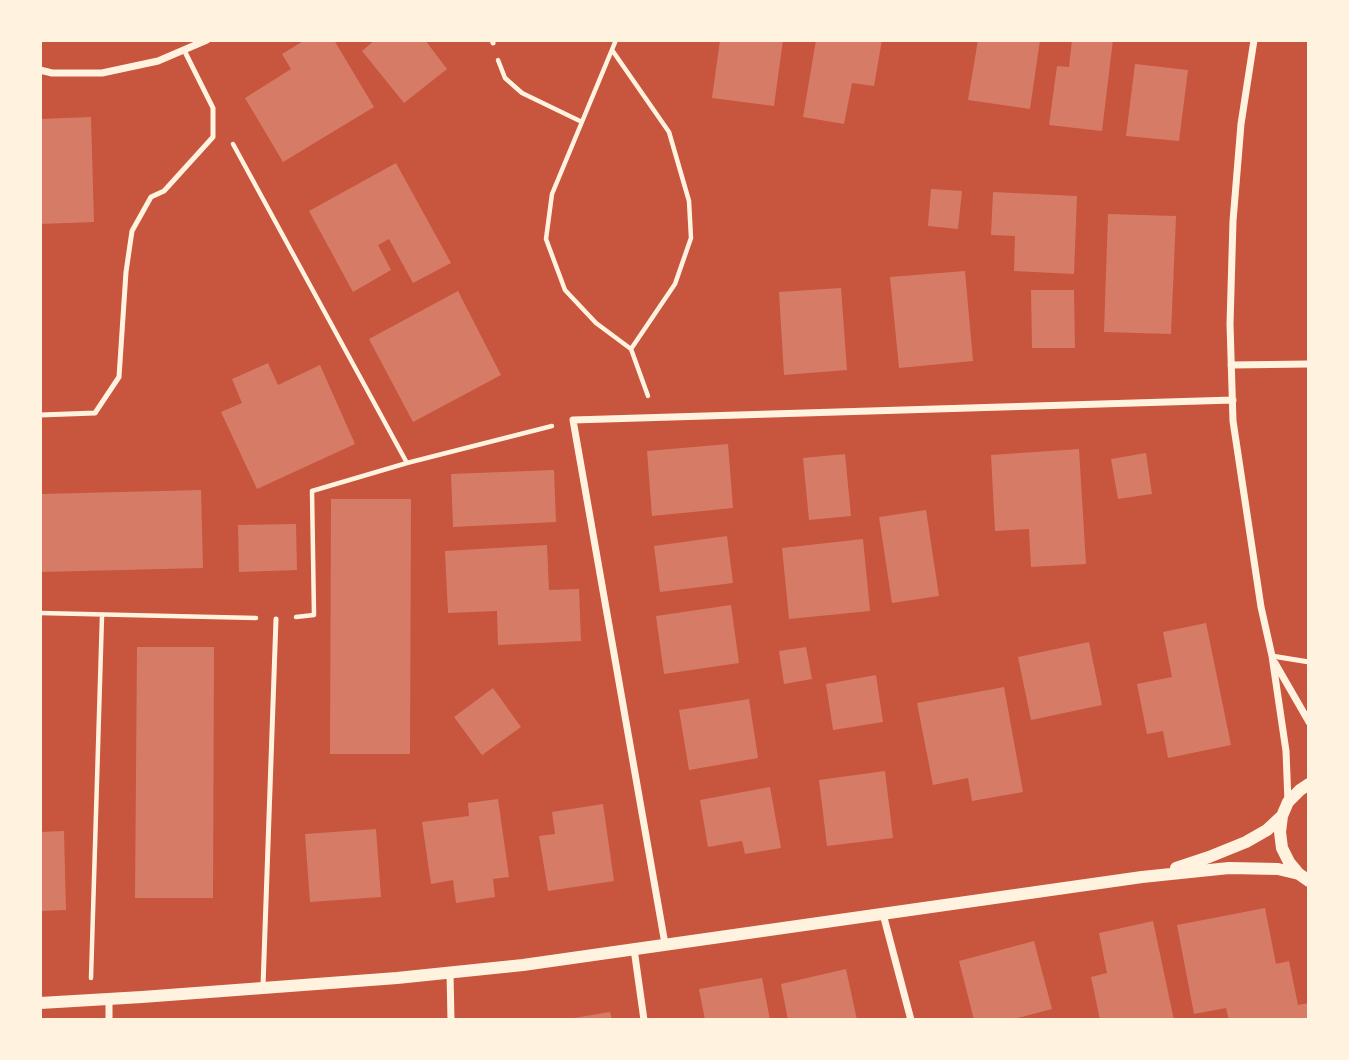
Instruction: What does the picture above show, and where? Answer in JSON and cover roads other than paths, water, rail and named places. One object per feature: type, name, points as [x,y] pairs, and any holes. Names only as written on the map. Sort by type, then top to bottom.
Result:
[{"type":"street","points":[[40,70],[52,73],[102,73],[158,61],[207,40]]},
{"type":"street","points":[[1254,40],[1241,124],[1233,222],[1230,324],[1233,421],[1286,751],[1288,802]]},
{"type":"street","points":[[1231,365],[1309,364]]},
{"type":"street","points":[[665,944],[573,420],[1233,400]]},
{"type":"street","points":[[1272,656],[1309,722]]},
{"type":"street","points":[[1306,879],[1289,862],[1282,848],[1280,832],[1282,816],[1288,802],[1309,784]]},
{"type":"street","points":[[1142,877],[1189,864],[1246,842],[1267,830],[1282,816]]},
{"type":"street","points":[[40,1003],[262,989],[523,965],[1142,877],[1229,868],[1278,869],[1306,879]]},
{"type":"street","points":[[883,914],[911,1020]]},
{"type":"street","points":[[634,949],[644,1020]]},
{"type":"street","points":[[450,973],[451,1020]]},
{"type":"street","points":[[109,999],[109,1020]]},
{"type":"lane","points":[[40,415],[95,413],[119,377],[126,272],[132,231],[151,197],[164,191],[214,137],[213,108],[184,50]]},
{"type":"lane","points":[[262,989],[275,619]]},
{"type":"lane","points":[[1272,656],[1309,662]]}]
